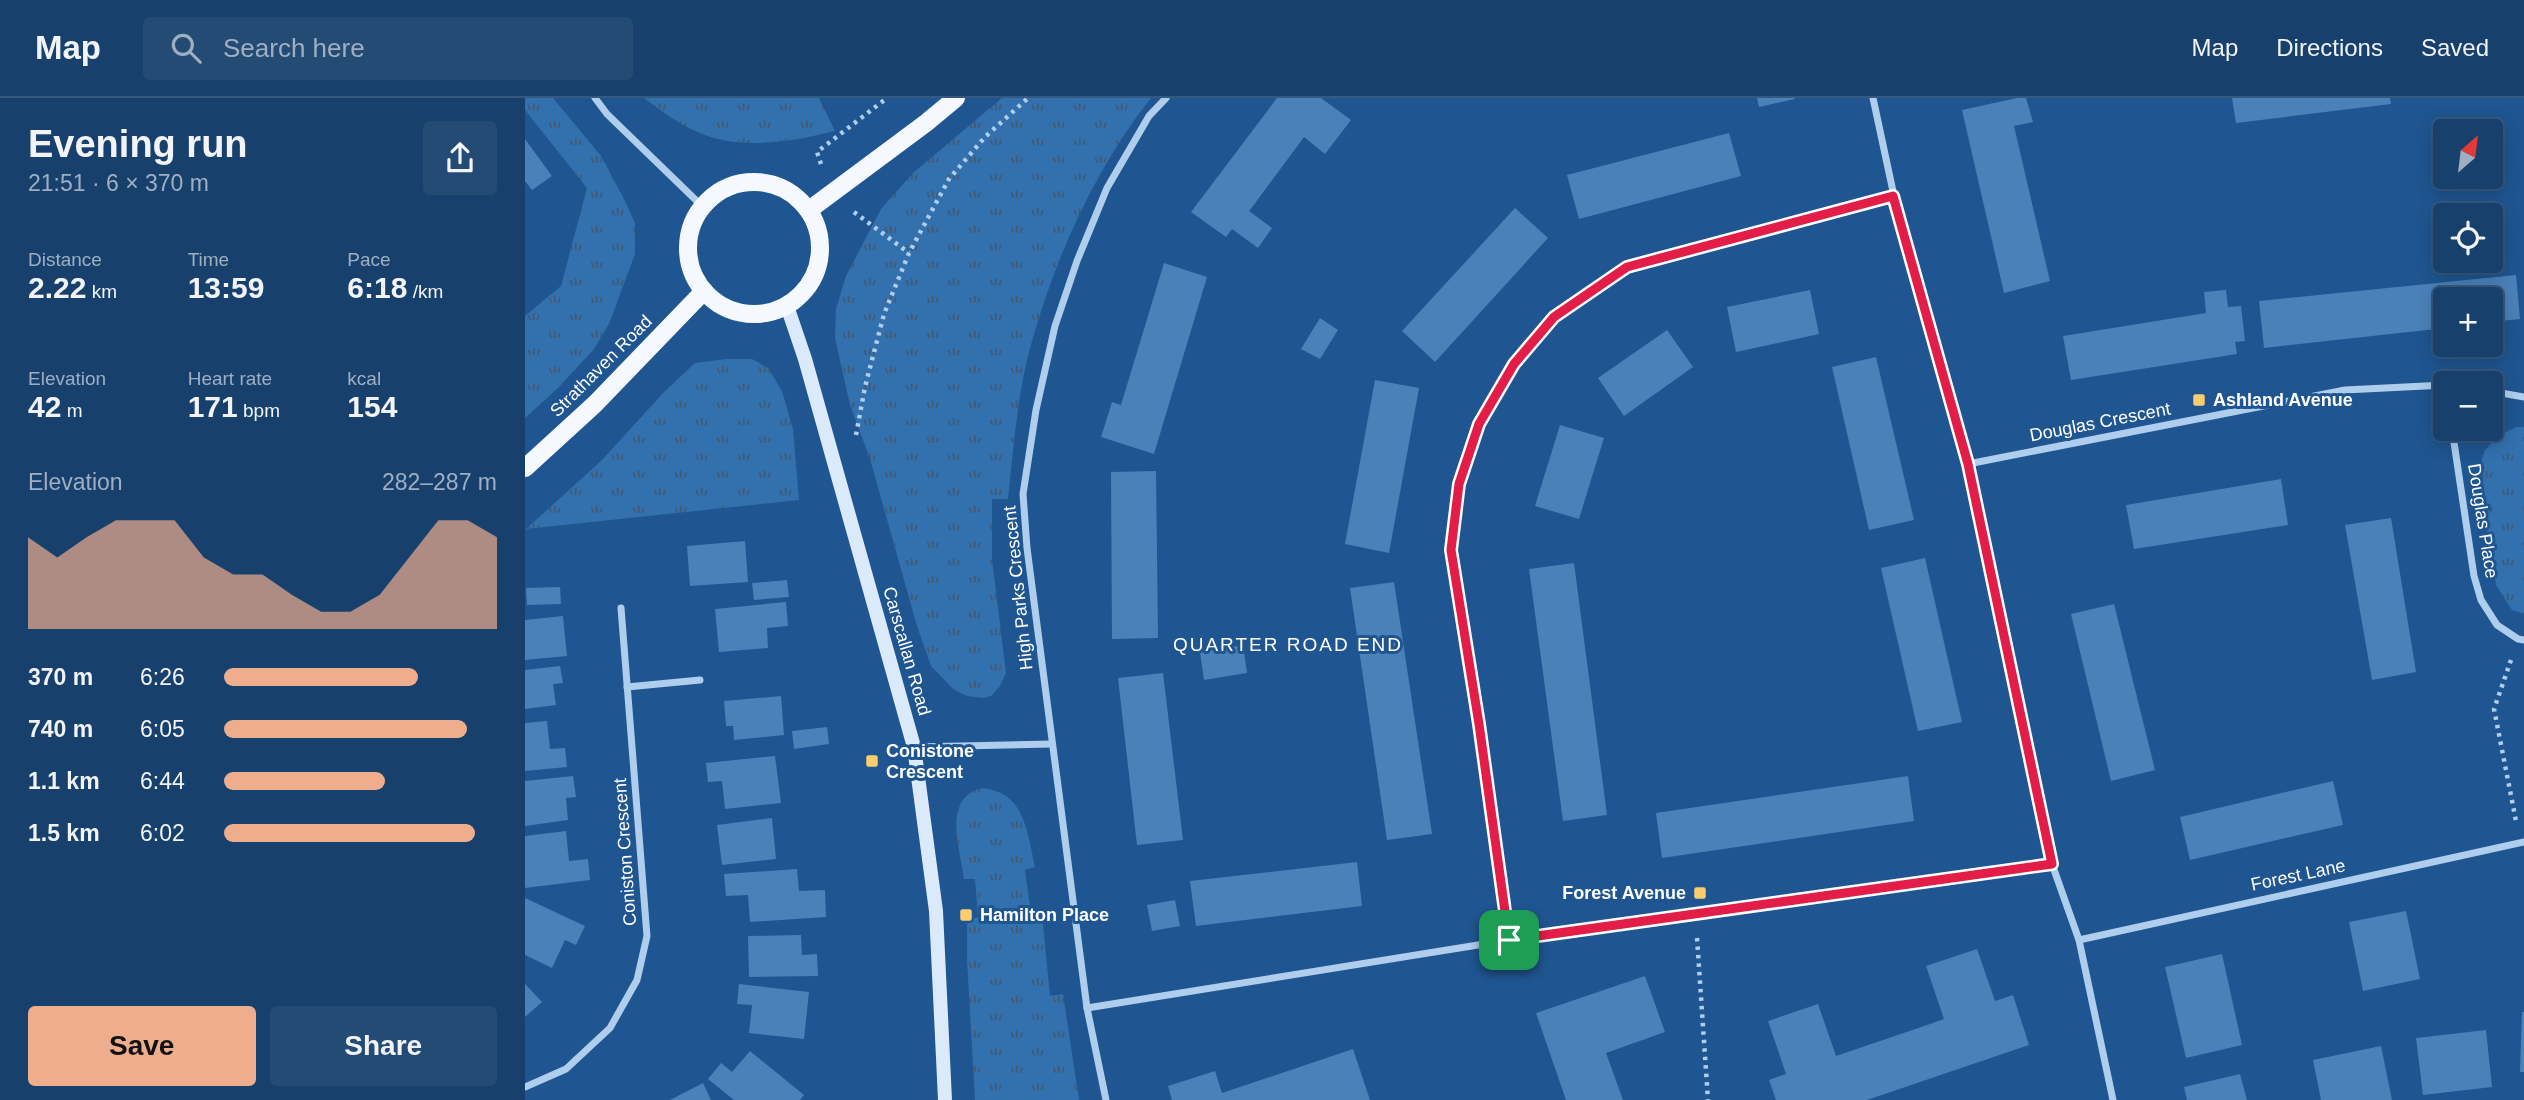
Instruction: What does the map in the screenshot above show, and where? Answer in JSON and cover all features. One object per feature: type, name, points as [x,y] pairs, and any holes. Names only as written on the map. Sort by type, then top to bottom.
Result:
[{"type":"main road","points":[[809,210],[956,98]]},
{"type":"main road","points":[[748,182],[771,184],[792,193],[809,210],[817,225],[821,248],[817,271],[805,291],[787,306],[767,314],[743,314],[722,306],[704,291],[689,260],[688,237],[696,215],[703,207],[726,188],[748,182]]},
{"type":"main road","name":"Strathaven Road","points":[[525,468],[595,404],[704,291]]},
{"type":"street","points":[[595,98],[607,114],[703,207]]},
{"type":"street","name":"High Parks Crescent","points":[[1106,1100],[1087,1008],[1027,548],[1023,494],[1036,410],[1055,326],[1077,261],[1107,188],[1149,116],[1166,98]]},
{"type":"street","points":[[1873,98],[1893,196],[1968,464],[2052,864],[2079,940],[2113,1100]]},
{"type":"street","points":[[1509,940],[1451,550],[1459,484],[1479,424],[1514,364],[1554,317],[1627,267],[1893,196]]},
{"type":"street","name":"Carscallan Road","points":[[787,306],[805,359],[914,747],[936,911],[945,1100]]},
{"type":"street","name":"Douglas Crescent","points":[[1968,464],[2345,390],[2433,386]]},
{"type":"street","points":[[2503,393],[2524,397]]},
{"type":"street","name":"Douglas Place","points":[[2454,441],[2481,600],[2497,625],[2521,640]]},
{"type":"street","name":"Coniston Crescent","points":[[525,1087],[566,1069],[610,1028],[637,981],[647,936],[621,608]]},
{"type":"street","points":[[627,687],[701,680]]},
{"type":"street","points":[[914,747],[1052,744]]},
{"type":"street","name":"Forest Lane","points":[[2079,940],[2522,842]]},
{"type":"street","points":[[1087,1008],[1509,940],[2052,864]]},
{"type":"path","points":[[856,436],[865,387],[884,314],[909,253],[949,179],[985,137],[1028,98]]},
{"type":"path","points":[[2521,640],[2494,709],[2522,842]]},
{"type":"path","points":[[1695,913],[1708,1100]]},
{"type":"green space","points":[[525,98],[553,98],[601,156],[635,223],[635,254],[609,324],[594,349],[559,387],[525,418],[525,316],[561,286],[587,188],[525,110]]},
{"type":"green space","points":[[644,98],[819,98],[835,131],[770,142],[720,140],[689,128]]},
{"type":"green space","points":[[1002,98],[1151,98],[1114,151],[1082,209],[1056,269],[1029,351],[1017,414],[1008,499],[992,499],[992,559],[1006,673],[1000,686],[991,696],[984,698],[967,696],[953,689],[931,666],[917,626],[870,459],[850,405],[835,338],[836,309],[846,276],[881,209],[913,173]]},
{"type":"green space","points":[[752,359],[768,368],[782,391],[793,429],[799,500],[526,529],[602,460],[664,392],[695,363]]},
{"type":"green space","points":[[2524,427],[2524,614],[2512,610],[2496,585],[2478,471],[2485,450],[2493,441],[2503,441],[2503,433]]},
{"type":"green space","points":[[981,788],[1007,797],[1015,805],[1026,827],[1035,867],[1025,870],[1031,914],[1042,914],[1050,996],[1063,994],[1079,1100],[975,1100],[967,920],[978,917],[975,879],[964,879],[956,826],[961,802]]},
{"type":"building","points":[[1277,98],[1321,98],[1351,120],[1325,154],[1304,137],[1249,211],[1272,228],[1258,248],[1232,229],[1226,237],[1191,212]]},
{"type":"building","points":[[1757,98],[1795,98],[1795,99],[1759,107]]},
{"type":"building","points":[[2026,98],[2033,122],[2014,126],[2050,281],[2004,293],[1962,110]]},
{"type":"building","points":[[2232,98],[2390,98],[2391,104],[2236,123]]},
{"type":"building","points":[[1729,133],[1741,176],[1579,219],[1567,175]]},
{"type":"building","points":[[525,139],[552,176],[532,190],[525,181]]},
{"type":"building","points":[[1515,208],[1548,238],[1435,362],[1402,331]]},
{"type":"building","points":[[1164,263],[1207,277],[1154,454],[1101,437],[1112,402],[1121,405]]},
{"type":"building","points":[[2516,275],[2520,319],[2503,321],[2503,287],[2433,287],[2433,329],[2264,348],[2259,301]]},
{"type":"building","points":[[1810,290],[1819,334],[1736,352],[1727,307]]},
{"type":"building","points":[[2226,290],[2228,307],[2241,306],[2245,341],[2235,342],[2237,354],[2071,380],[2063,336],[2206,313],[2204,292]]},
{"type":"building","points":[[1320,318],[1338,330],[1320,359],[1301,349]]},
{"type":"building","points":[[1667,330],[1693,367],[1624,416],[1598,378]]},
{"type":"building","points":[[1876,357],[1914,520],[1869,530],[1832,367]]},
{"type":"building","points":[[1375,380],[1419,388],[1389,553],[1345,544]]},
{"type":"building","points":[[1560,425],[1604,438],[1579,519],[1535,506]]},
{"type":"building","points":[[1156,471],[1158,638],[1112,639],[1111,472]]},
{"type":"building","points":[[2281,479],[2288,525],[2134,549],[2126,505]]},
{"type":"building","points":[[2391,518],[2416,672],[2372,680],[2345,525]]},
{"type":"building","points":[[745,541],[748,582],[690,586],[687,546]]},
{"type":"building","points":[[1925,558],[1962,722],[1918,731],[1881,568]]},
{"type":"building","points":[[1574,563],[1607,815],[1563,821],[1529,569]]},
{"type":"building","points":[[787,580],[789,597],[754,600],[752,583]]},
{"type":"building","points":[[1394,582],[1432,834],[1387,840],[1350,588]]},
{"type":"building","points":[[560,587],[561,604],[527,605],[526,588]]},
{"type":"building","points":[[786,602],[788,626],[767,628],[768,648],[719,652],[715,609]]},
{"type":"building","points":[[2114,604],[2155,770],[2111,781],[2071,614]]},
{"type":"building","points":[[563,616],[567,656],[525,660],[525,620]]},
{"type":"building","points":[[1243,645],[1247,673],[1204,680],[1200,652]]},
{"type":"building","points":[[560,666],[563,683],[553,684],[556,705],[525,709],[525,670]]},
{"type":"building","points":[[1163,673],[1183,840],[1137,845],[1118,678]]},
{"type":"building","points":[[781,696],[784,735],[734,740],[733,726],[726,726],[724,701]]},
{"type":"building","points":[[547,721],[550,749],[565,748],[567,767],[525,771],[525,723]]},
{"type":"building","points":[[827,727],[829,744],[794,749],[792,731]]},
{"type":"building","points":[[775,756],[781,803],[725,809],[722,781],[708,782],[706,763]]},
{"type":"building","points":[[573,776],[576,797],[566,798],[568,820],[525,826],[525,781]]},
{"type":"building","points":[[1908,776],[1914,821],[1662,858],[1656,813]]},
{"type":"building","points":[[2333,781],[2343,825],[2190,860],[2180,817]]},
{"type":"building","points":[[772,818],[776,859],[722,865],[717,825]]},
{"type":"building","points":[[566,831],[569,861],[588,859],[590,880],[525,888],[525,836]]},
{"type":"building","points":[[1357,862],[1362,906],[1196,926],[1190,881]]},
{"type":"building","points":[[797,869],[799,891],[825,890],[826,917],[750,922],[748,895],[726,896],[724,874]]},
{"type":"building","points":[[525,898],[585,926],[576,945],[565,940],[552,968],[525,955]]},
{"type":"building","points":[[1175,900],[1180,926],[1152,931],[1147,905]]},
{"type":"building","points":[[2406,911],[2420,979],[2363,991],[2349,922]]},
{"type":"building","points":[[801,935],[802,955],[817,954],[818,976],[749,977],[748,936]]},
{"type":"building","points":[[1977,949],[1995,1001],[2013,995],[2029,1045],[1867,1100],[1776,1100],[1769,1080],[1786,1074],[1768,1021],[1818,1004],[1836,1056],[1930,1024],[1944,1019],[1926,966]]},
{"type":"building","points":[[2222,954],[2242,1045],[2186,1058],[2165,967]]},
{"type":"building","points":[[1645,976],[1665,1032],[1606,1053],[1623,1100],[1566,1100],[1536,1013]]},
{"type":"building","points":[[525,984],[542,1002],[525,1017]]},
{"type":"building","points":[[739,984],[809,992],[804,1039],[749,1033],[752,1005],[737,1004]]},
{"type":"building","points":[[2522,1012],[2524,1072],[2520,1072]]},
{"type":"building","points":[[2486,1030],[2492,1087],[2423,1095],[2416,1038]]},
{"type":"building","points":[[2381,1046],[2392,1100],[2321,1100],[2313,1060]]},
{"type":"building","points":[[1353,1049],[1370,1100],[1172,1100],[1168,1086],[1215,1071],[1222,1093]]},
{"type":"building","points":[[750,1051],[804,1095],[800,1100],[734,1100],[708,1079],[721,1063],[732,1072]]},
{"type":"building","points":[[2240,1074],[2247,1100],[2187,1100],[2184,1087]]},
{"type":"building","points":[[703,1083],[711,1100],[670,1100]]},
{"type":"place","name":"Ashland Avenue","points":[[2199,400]]},
{"type":"place","name":"Conistone Crescent","points":[[872,761]]},
{"type":"place","name":"Forest Avenue","points":[[1700,893]]},
{"type":"place","name":"Hamilton Place","points":[[966,915]]},
{"type":"district","name":"QUARTER ROAD END","points":[[1288,644]]},
{"type":"route","points":[[1893,196],[1968,464],[2052,864],[1509,940],[1451,550],[1459,484],[1479,424],[1514,364],[1554,317],[1627,267],[1893,196]]}]
